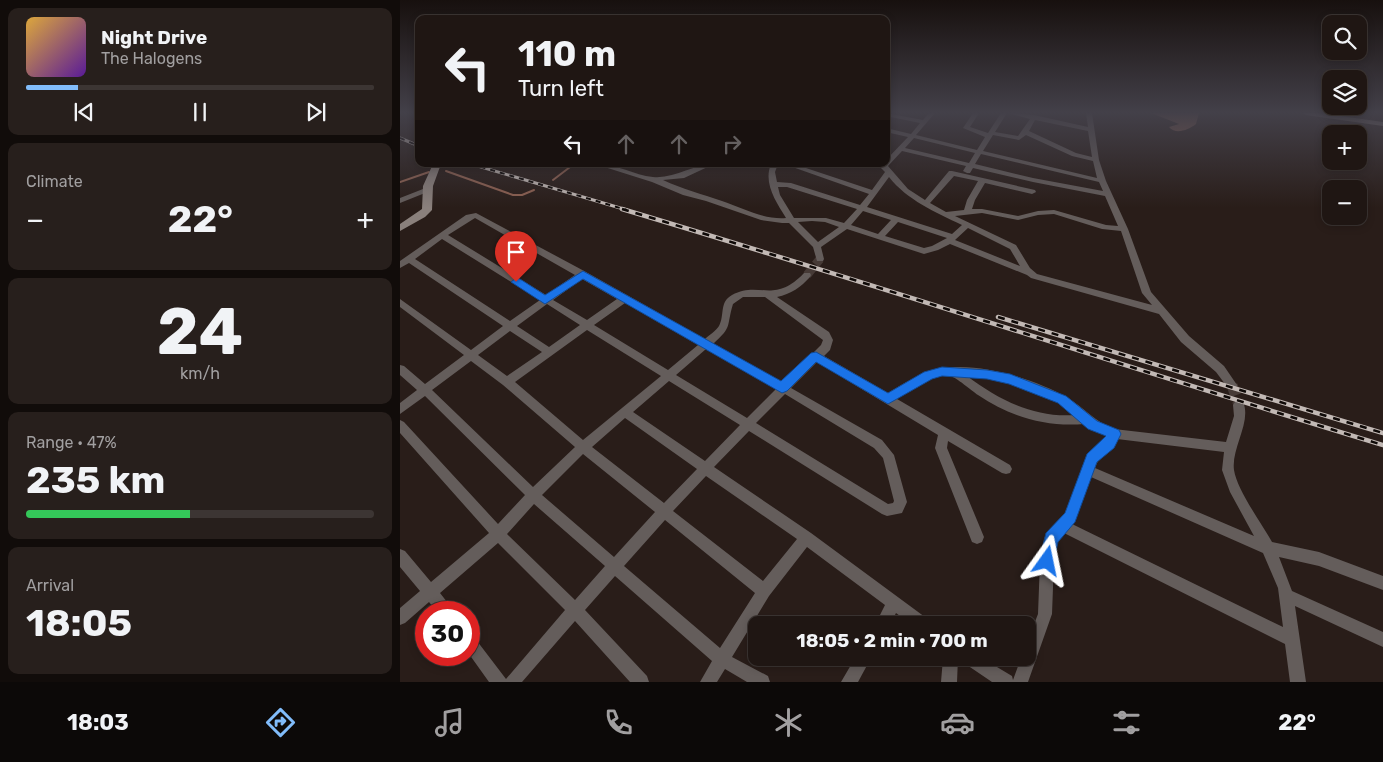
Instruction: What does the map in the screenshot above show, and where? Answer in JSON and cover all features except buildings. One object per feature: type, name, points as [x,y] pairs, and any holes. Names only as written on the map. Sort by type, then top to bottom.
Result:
[{"type":"street","points":[[890,161],[905,145]]},
{"type":"street","points":[[947,145],[1102,181]]},
{"type":"street","points":[[963,175],[984,145]]},
{"type":"street","points":[[1052,145],[1074,155],[1096,160]]},
{"type":"street","points":[[1094,145],[1096,160],[1106,194],[1124,229],[1144,285],[1160,311],[1185,340],[1220,369],[1232,385]]},
{"type":"street","points":[[901,149],[970,166],[1106,194]]},
{"type":"street","points":[[400,228],[427,210],[426,191],[435,167]]},
{"type":"street","points":[[610,167],[655,180],[686,194],[709,199],[776,220],[820,219],[924,251],[932,249],[950,238],[966,225]]},
{"type":"street","points":[[655,180],[681,176],[699,167]]},
{"type":"street","points":[[771,167],[772,184],[780,204],[792,221],[817,246],[820,259]]},
{"type":"street","points":[[797,167],[874,193]]},
{"type":"street","points":[[817,246],[845,226],[863,208],[874,193],[884,168],[901,188],[966,225],[1013,248],[1018,252],[1028,272]]},
{"type":"street","points":[[926,203],[951,174],[963,175],[1032,192]]},
{"type":"street","points":[[968,211],[971,200],[983,180]]},
{"type":"street","points":[[772,184],[788,185],[896,219],[950,238],[1046,280],[1160,311]]},
{"type":"street","points":[[400,201],[426,191]]},
{"type":"street","points":[[946,214],[982,211],[1018,218],[1038,213],[1054,212],[1105,227],[1124,229]]},
{"type":"street","points":[[400,266],[470,217],[476,215],[782,388],[885,451],[901,502],[897,509],[887,510],[443,236]]},
{"type":"street","points":[[880,237],[896,219]]},
{"type":"street","points":[[409,259],[511,324],[550,352]]},
{"type":"street","points":[[400,410],[469,355],[583,274]]},
{"type":"street","points":[[400,618],[498,534],[533,494],[583,448],[724,328],[728,304],[732,299],[746,293],[768,295],[782,293],[807,276]]},
{"type":"street","points":[[512,682],[614,565],[748,423],[826,346],[828,340],[825,335],[768,295]]},
{"type":"street","points":[[507,382],[625,298]]},
{"type":"street","points":[[400,302],[507,382],[583,448],[764,591]]},
{"type":"street","points":[[816,356],[944,434],[1006,469]]},
{"type":"street","points":[[400,369],[425,390],[533,494],[721,658],[762,682]]},
{"type":"street","points":[[888,399],[928,376],[942,372],[987,374],[1010,379],[1062,399],[1084,419],[1102,430],[1114,434],[1230,448]]},
{"type":"street","points":[[954,372],[984,395],[1021,413],[1060,421],[1084,419]]},
{"type":"street","points":[[1239,405],[1240,416],[1230,448],[1228,470],[1230,480],[1278,569],[1286,595],[1298,682]]},
{"type":"street","points":[[625,412],[806,538],[912,616]]},
{"type":"street","points":[[400,426],[498,534],[574,610],[641,682]]},
{"type":"street","points":[[944,434],[941,448],[978,537]]},
{"type":"street","points":[[1020,682],[1045,614],[1048,548],[1056,532],[1063,526],[1073,510],[1092,458],[1109,444],[1114,434]]},
{"type":"street","points":[[1087,470],[1268,548],[1319,559],[1383,583]]},
{"type":"street","points":[[1063,526],[1292,639]]},
{"type":"street","points":[[708,682],[721,658],[764,591],[806,538]]},
{"type":"street","points":[[400,556],[437,601]]},
{"type":"street","points":[[1286,595],[1383,640]]},
{"type":"street","points":[[887,616],[894,603]]},
{"type":"street","points":[[480,657],[499,682]]},
{"type":"street","points":[[849,682],[858,666]]},
{"type":"street","points":[[949,682],[950,666]]},
{"type":"street","points":[[981,666],[1006,682]]},
{"type":"waterway","points":[[553,180],[570,167]]},
{"type":"waterway","points":[[446,171],[513,195],[522,195],[534,190]]},
{"type":"waterway","points":[[400,182],[429,172]]},
{"type":"tunnel","points":[[807,275],[820,259]]},
{"type":"tunnel","points":[[1232,385],[1239,405]]},
{"type":"railway","points":[[481,167],[627,210]]},
{"type":"railway","points":[[622,209],[1383,445]]},
{"type":"railway","points":[[998,317],[1383,433]]},
{"type":"route","points":[[516,282],[545,300],[583,274],[782,388],[816,356],[888,399],[928,376],[942,372],[954,372],[987,374],[1010,379],[1062,399],[1092,425],[1114,434],[1112,441],[1092,458],[1070,517],[1051,539],[1047,561]]}]
